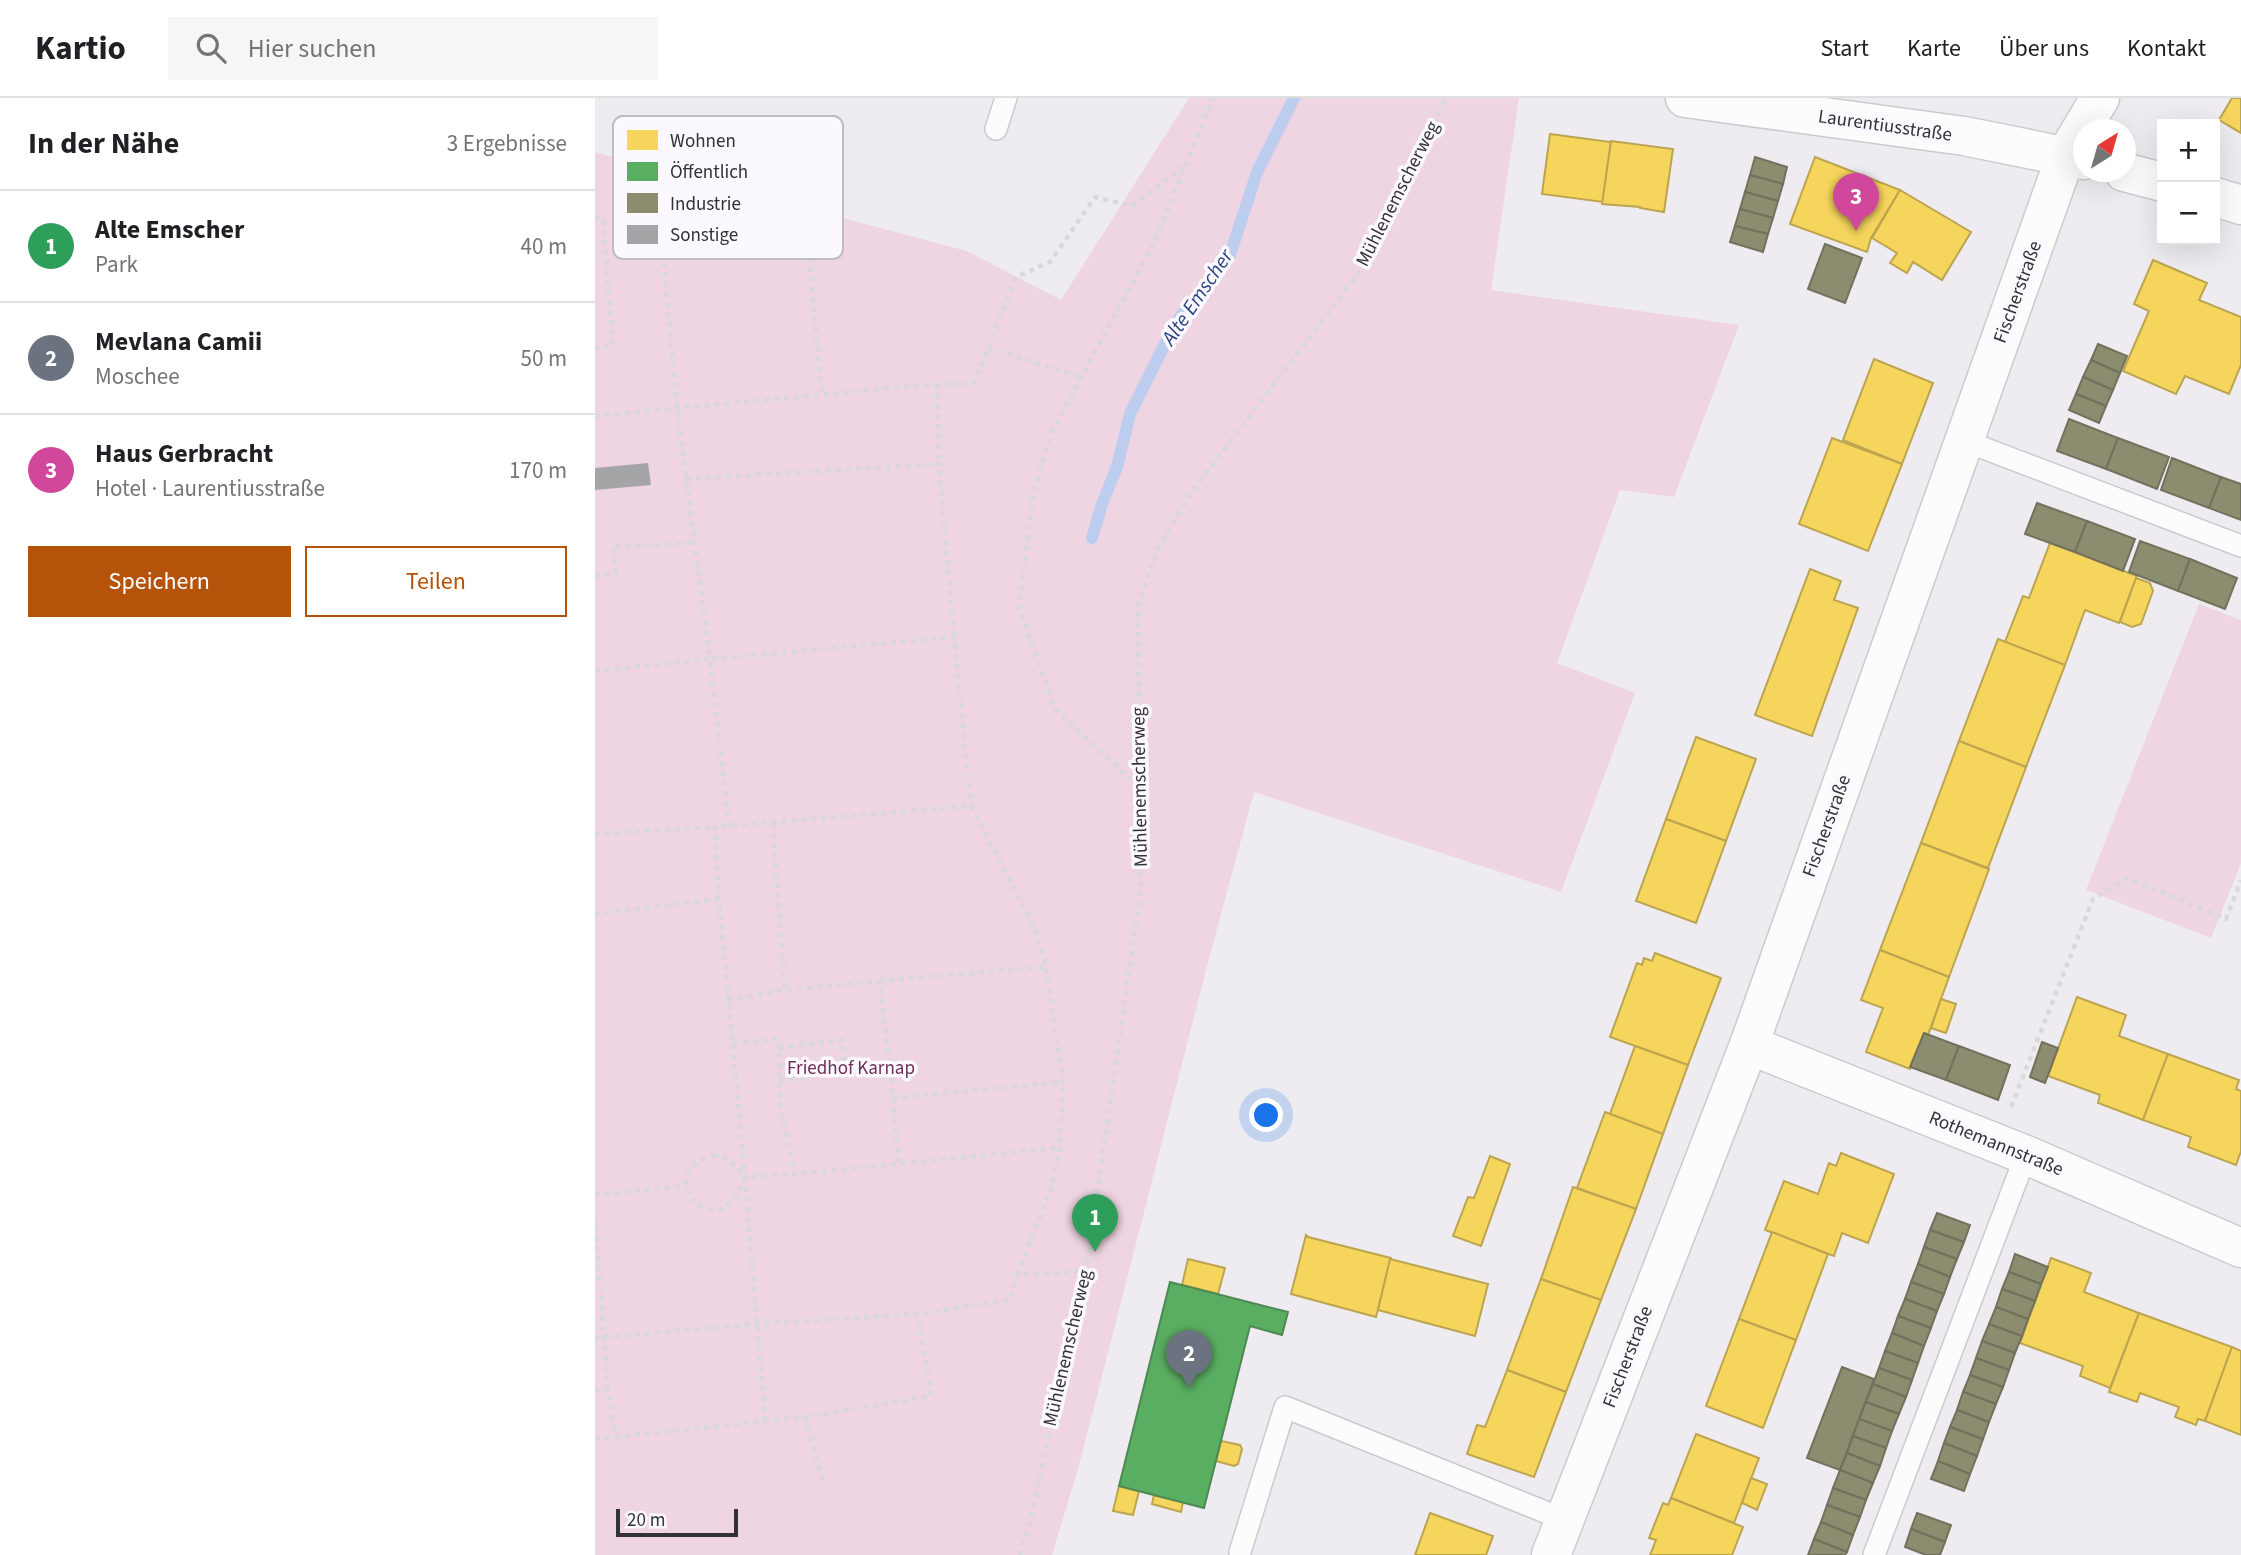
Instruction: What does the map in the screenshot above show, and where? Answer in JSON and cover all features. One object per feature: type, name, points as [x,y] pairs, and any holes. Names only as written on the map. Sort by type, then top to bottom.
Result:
[{"type":"street","name":"Laurentiusstraße","points":[[1685,98],[1963,136],[2073,158]]},
{"type":"street","name":"Fischerstraße","points":[[2091,119],[2100,98]]},
{"type":"street","name":"Fischerstraße","points":[[1551,1555],[1749,1045],[1965,441],[2073,163]]},
{"type":"street","points":[[2136,175],[2159,182]]},
{"type":"street","points":[[2220,199],[2241,205]]},
{"type":"street","name":"Rothemannstraße","points":[[1749,1045],[2011,1150],[2241,1248]]},
{"type":"lane","points":[[996,129],[1006,98]]},
{"type":"lane","points":[[1965,441],[2241,546]]},
{"type":"lane","points":[[1874,1555],[2011,1150]]},
{"type":"lane","points":[[1240,1552],[1285,1407],[1565,1520]]},
{"type":"path","points":[[1140,788],[1055,709],[1019,607],[1034,496],[1050,435],[1154,243],[1213,98]]},
{"type":"path","name":"Mühlenemscherweg","points":[[1020,1555],[1028,1530],[1086,1271],[1141,889],[1138,605],[1158,548],[1191,493],[1367,262],[1446,98]]},
{"type":"path","points":[[595,416],[937,384],[974,384],[1016,277],[1050,262],[1095,197],[1132,206],[1184,167]]},
{"type":"path","points":[[595,218],[603,218],[613,346],[595,348]]},
{"type":"path","points":[[664,259],[677,408],[729,826]]},
{"type":"path","points":[[809,259],[822,395]]},
{"type":"path","points":[[988,348],[1082,377]]},
{"type":"path","points":[[595,1338],[918,1314],[1010,1300],[1051,1189],[1060,1148],[1063,1082],[1046,967],[1035,929],[971,806],[939,464],[937,384]]},
{"type":"path","points":[[686,480],[939,464]]},
{"type":"path","points":[[595,576],[616,573],[613,547],[694,543]]},
{"type":"path","points":[[595,671],[954,637]]},
{"type":"path","points":[[595,834],[773,823],[793,819],[971,806]]},
{"type":"path","points":[[773,823],[785,990]]},
{"type":"path","points":[[715,827],[765,1422]]},
{"type":"path","points":[[2011,1150],[2093,899],[2128,878],[2226,919],[2241,880]]},
{"type":"path","points":[[595,914],[719,899]]},
{"type":"path","points":[[728,1000],[785,990],[1046,967]]},
{"type":"path","points":[[879,981],[899,1163]]},
{"type":"path","points":[[733,1044],[779,1039],[781,1102],[796,1174]]},
{"type":"path","points":[[779,1048],[842,1040],[845,1072]]},
{"type":"path","points":[[780,1081],[890,1067]]},
{"type":"path","points":[[893,1097],[1063,1082]]},
{"type":"path","points":[[745,1177],[1060,1148]]},
{"type":"path","points":[[713,1155],[729,1159],[745,1177],[736,1197],[722,1209],[705,1208],[692,1200],[686,1186],[688,1172],[698,1162],[713,1155]]},
{"type":"path","points":[[595,1195],[686,1186]]},
{"type":"path","points":[[595,1216],[608,1389],[616,1436]]},
{"type":"path","points":[[1017,1275],[1086,1271]]},
{"type":"path","points":[[595,1439],[805,1417],[931,1396],[918,1314]]},
{"type":"path","points":[[595,1390],[608,1389]]},
{"type":"path","points":[[805,1417],[823,1482]]},
{"type":"green space","name":"Friedhof Karnap","points":[[1189,98],[1519,98],[1491,290],[1739,325],[1674,497],[1620,490],[1557,663],[1635,693],[1561,892],[1254,792],[1080,1462],[1052,1555],[595,1555],[595,152],[613,157],[613,259],[843,259],[843,218],[967,251],[1061,300]]},
{"type":"green space","points":[[2199,604],[2241,620],[2241,863],[2211,938],[2086,890]]},
{"type":"building: Wohnen","points":[[2232,98],[2241,98],[2241,133],[2220,119]]},
{"type":"building: Wohnen","points":[[1550,134],[1611,142],[1603,202],[1542,194]]},
{"type":"building: Wohnen","points":[[1611,141],[1673,149],[1664,212],[1602,204]]},
{"type":"building: Wohnen","points":[[1815,157],[1900,190],[1871,238],[1867,252],[1790,224]]},
{"type":"building: Wohnen","points":[[1900,190],[1971,232],[1942,280],[1913,262],[1907,273],[1890,263],[1897,253],[1872,238]]},
{"type":"building: Wohnen","points":[[2153,260],[2207,283],[2199,300],[2241,317],[2241,365],[2229,394],[2185,376],[2176,394],[2123,371],[2149,311],[2134,304]]},
{"type":"building: Wohnen","points":[[1874,359],[1933,383],[1902,464],[1843,440]]},
{"type":"building: Wohnen","points":[[1832,438],[1902,464],[1868,551],[1799,524]]},
{"type":"building: Wohnen","points":[[2050,543],[2137,576],[2119,623],[2085,610],[2065,665],[2005,642],[2023,596],[2029,598]]},
{"type":"building: Wohnen","points":[[1810,569],[1841,581],[1834,600],[1858,608],[1812,736],[1755,715]]},
{"type":"building: Wohnen","points":[[2136,578],[2150,583],[2153,591],[2141,624],[2132,627],[2120,622]]},
{"type":"building: Wohnen","points":[[1998,639],[2065,665],[2026,767],[1959,741]]},
{"type":"building: Wohnen","points":[[1696,737],[1756,759],[1726,841],[1666,819]]},
{"type":"building: Wohnen","points":[[1959,741],[2026,767],[1988,868],[1921,843]]},
{"type":"building: Wohnen","points":[[1666,819],[1726,841],[1696,923],[1636,901]]},
{"type":"building: Wohnen","points":[[1921,843],[1989,869],[1949,977],[1880,950]]},
{"type":"building: Wohnen","points":[[1880,950],[1949,977],[1928,1035],[1924,1033],[1910,1069],[1866,1052],[1883,1008],[1861,1000]]},
{"type":"building: Wohnen","points":[[1655,953],[1721,978],[1688,1065],[1610,1037],[1637,963],[1642,965],[1644,958],[1652,961]]},
{"type":"building: Wohnen","points":[[2077,997],[2126,1015],[2119,1036],[2168,1054],[2143,1120],[2098,1103],[2100,1095],[2048,1076]]},
{"type":"building: Wohnen","points":[[1941,999],[1956,1004],[1946,1033],[1931,1028]]},
{"type":"building: Wohnen","points":[[1635,1046],[1688,1065],[1663,1134],[1610,1114]]},
{"type":"building: Wohnen","points":[[2168,1054],[2239,1080],[2236,1089],[2241,1091],[2241,1151],[2236,1165],[2188,1147],[2191,1137],[2143,1120]]},
{"type":"building: Wohnen","points":[[1605,1112],[1663,1134],[1636,1209],[1577,1188]]},
{"type":"building: Wohnen","points":[[1841,1153],[1894,1174],[1868,1243],[1842,1233],[1834,1256],[1765,1230],[1784,1181],[1818,1194],[1829,1163],[1836,1166]]},
{"type":"building: Wohnen","points":[[1490,1156],[1510,1164],[1481,1246],[1453,1236],[1468,1197],[1474,1198]]},
{"type":"building: Wohnen","points":[[1573,1187],[1636,1209],[1601,1300],[1541,1279]]},
{"type":"building: Wohnen","points":[[1772,1232],[1828,1254],[1796,1340],[1739,1319]]},
{"type":"building: Wohnen","points":[[1306,1235],[1391,1258],[1376,1317],[1291,1294]]},
{"type":"building: Wohnen","points":[[2051,1258],[2091,1273],[2084,1292],[2139,1313],[2110,1388],[2080,1376],[2083,1366],[2020,1343]]},
{"type":"building: Wohnen","points":[[1188,1259],[1225,1268],[1218,1294],[1182,1285]]},
{"type":"building: Wohnen","points":[[1390,1259],[1488,1284],[1475,1336],[1378,1310]]},
{"type":"building: Wohnen","points":[[1541,1279],[1601,1300],[1566,1392],[1507,1370]]},
{"type":"building: Wohnen","points":[[2139,1313],[2232,1347],[2205,1421],[2198,1419],[2196,1425],[2175,1417],[2179,1407],[2140,1393],[2137,1402],[2109,1392]]},
{"type":"building: Wohnen","points":[[1739,1319],[1796,1340],[1763,1428],[1706,1406]]},
{"type":"building: Wohnen","points":[[2232,1347],[2241,1351],[2241,1435],[2205,1421]]},
{"type":"building: Wohnen","points":[[1507,1370],[1566,1392],[1534,1477],[1467,1454],[1477,1425],[1485,1427]]},
{"type":"building: Wohnen","points":[[1696,1434],[1759,1458],[1734,1523],[1671,1498]]},
{"type":"building: Wohnen","points":[[1221,1441],[1240,1445],[1242,1449],[1238,1464],[1234,1466],[1216,1461]]},
{"type":"building: Wohnen","points":[[1751,1478],[1767,1484],[1757,1510],[1742,1503]]},
{"type":"building: Wohnen","points":[[1119,1486],[1139,1491],[1133,1515],[1113,1511]]},
{"type":"building: Wohnen","points":[[1154,1495],[1183,1502],[1181,1512],[1152,1504]]},
{"type":"building: Wohnen","points":[[1671,1498],[1743,1527],[1732,1555],[1650,1555],[1656,1540],[1649,1538],[1663,1503],[1668,1505]]},
{"type":"building: Wohnen","points":[[1430,1513],[1493,1536],[1486,1555],[1415,1555]]},
{"type":"building: Öffentlich","points":[[1170,1282],[1288,1312],[1282,1335],[1250,1326],[1204,1508],[1119,1486]]},
{"type":"building: Industrie","points":[[1755,157],[1787,167],[1783,184],[1750,175]]},
{"type":"building: Industrie","points":[[1750,175],[1783,184],[1778,201],[1745,192]]},
{"type":"building: Industrie","points":[[1745,192],[1778,201],[1773,218],[1740,209]]},
{"type":"building: Industrie","points":[[1740,209],[1773,218],[1768,234],[1735,226]]},
{"type":"building: Industrie","points":[[1735,226],[1768,234],[1763,252],[1730,242]]},
{"type":"building: Industrie","points":[[1825,244],[1862,258],[1845,303],[1808,289]]},
{"type":"building: Industrie","points":[[2098,344],[2127,356],[2120,373],[2091,360]]},
{"type":"building: Industrie","points":[[2091,360],[2120,373],[2113,390],[2083,377]]},
{"type":"building: Industrie","points":[[2083,377],[2113,390],[2106,406],[2076,394]]},
{"type":"building: Industrie","points":[[2076,394],[2106,406],[2099,423],[2069,410]]},
{"type":"building: Industrie","points":[[2069,419],[2118,438],[2106,469],[2057,451]]},
{"type":"building: Industrie","points":[[2118,438],[2169,457],[2157,489],[2106,469]]},
{"type":"building: Industrie","points":[[2172,458],[2221,477],[2209,508],[2161,490]]},
{"type":"building: Industrie","points":[[2221,477],[2241,484],[2241,520],[2209,508]]},
{"type":"building: Industrie","points":[[2037,503],[2087,521],[2075,552],[2025,534]]},
{"type":"building: Industrie","points":[[2087,521],[2135,539],[2123,571],[2075,552]]},
{"type":"building: Industrie","points":[[2140,541],[2190,559],[2178,591],[2129,572]]},
{"type":"building: Industrie","points":[[2190,559],[2237,578],[2225,609],[2178,591]]},
{"type":"building: Industrie","points":[[1924,1033],[1959,1046],[1946,1080],[1910,1067]]},
{"type":"building: Industrie","points":[[2042,1042],[2058,1048],[2045,1083],[2030,1077]]},
{"type":"building: Industrie","points":[[1959,1046],[2010,1065],[1998,1100],[1946,1080]]},
{"type":"building: Industrie","points":[[1937,1213],[1970,1225],[1964,1242],[1930,1230]]},
{"type":"building: Industrie","points":[[1930,1230],[1964,1242],[1957,1259],[1924,1247]]},
{"type":"building: Industrie","points":[[1924,1247],[1957,1259],[1950,1277],[1918,1264]]},
{"type":"building: Industrie","points":[[2015,1254],[2048,1267],[2041,1284],[2009,1272]]},
{"type":"building: Industrie","points":[[1918,1264],[1950,1277],[1944,1294],[1911,1282]]},
{"type":"building: Industrie","points":[[2009,1272],[2041,1284],[2035,1301],[2002,1289]]},
{"type":"building: Industrie","points":[[1911,1282],[1944,1294],[1937,1311],[1905,1299]]},
{"type":"building: Industrie","points":[[2002,1289],[2035,1301],[2028,1319],[1996,1307]]},
{"type":"building: Industrie","points":[[1905,1299],[1937,1311],[1931,1328],[1898,1316]]},
{"type":"building: Industrie","points":[[1996,1307],[2028,1319],[2022,1336],[1989,1324]]},
{"type":"building: Industrie","points":[[1898,1316],[1931,1328],[1924,1346],[1892,1333]]},
{"type":"building: Industrie","points":[[1989,1324],[2022,1336],[2015,1353],[1982,1341]]},
{"type":"building: Industrie","points":[[1892,1333],[1924,1346],[1918,1363],[1885,1351]]},
{"type":"building: Industrie","points":[[1982,1341],[2015,1353],[2009,1370],[1976,1358]]},
{"type":"building: Industrie","points":[[1885,1351],[1918,1363],[1912,1380],[1879,1368]]},
{"type":"building: Industrie","points":[[1976,1358],[2009,1370],[2003,1387],[1970,1375]]},
{"type":"building: Industrie","points":[[1842,1367],[1874,1379],[1840,1470],[1807,1458]]},
{"type":"building: Industrie","points":[[1879,1368],[1912,1380],[1906,1397],[1873,1384]]},
{"type":"building: Industrie","points":[[1970,1375],[2003,1387],[1996,1404],[1963,1392]]},
{"type":"building: Industrie","points":[[1873,1384],[1906,1397],[1899,1414],[1866,1402]]},
{"type":"building: Industrie","points":[[1963,1392],[1996,1404],[1989,1422],[1957,1410]]},
{"type":"building: Industrie","points":[[1866,1402],[1899,1414],[1892,1431],[1859,1419]]},
{"type":"building: Industrie","points":[[1957,1410],[1989,1422],[1983,1439],[1950,1427]]},
{"type":"building: Industrie","points":[[1859,1419],[1892,1431],[1886,1448],[1853,1436]]},
{"type":"building: Industrie","points":[[1950,1427],[1983,1439],[1977,1456],[1944,1443]]},
{"type":"building: Industrie","points":[[1853,1436],[1886,1448],[1880,1466],[1847,1453]]},
{"type":"building: Industrie","points":[[1944,1443],[1977,1456],[1970,1474],[1938,1461]]},
{"type":"building: Industrie","points":[[1847,1453],[1880,1466],[1873,1483],[1840,1470]]},
{"type":"building: Industrie","points":[[1938,1461],[1970,1474],[1964,1491],[1931,1479]]},
{"type":"building: Industrie","points":[[1840,1470],[1873,1483],[1866,1500],[1833,1488]]},
{"type":"building: Industrie","points":[[1833,1488],[1866,1500],[1860,1517],[1827,1505]]},
{"type":"building: Industrie","points":[[1827,1505],[1860,1517],[1853,1535],[1821,1522]]},
{"type":"building: Industrie","points":[[1917,1513],[1951,1525],[1945,1542],[1911,1529]]},
{"type":"building: Industrie","points":[[1821,1522],[1853,1535],[1847,1552],[1814,1539]]},
{"type":"building: Industrie","points":[[1911,1529],[1945,1542],[1940,1555],[1926,1555],[1905,1547]]},
{"type":"building: Industrie","points":[[1814,1539],[1847,1552],[1845,1555],[1808,1555]]},
{"type":"building: Sonstige","points":[[648,463],[651,485],[595,490],[595,468]]},
{"type":"waterway","name":"Alte Emscher","points":[[1092,538],[1117,467],[1130,414],[1176,322],[1230,255],[1257,172],[1294,98]]},
{"type":"place","name":"Haus Gerbracht","points":[[1856,231]]},
{"type":"place","name":"Alte Emscher","points":[[1095,1252]]},
{"type":"place","name":"Mevlana Camii","points":[[1189,1388]]}]
